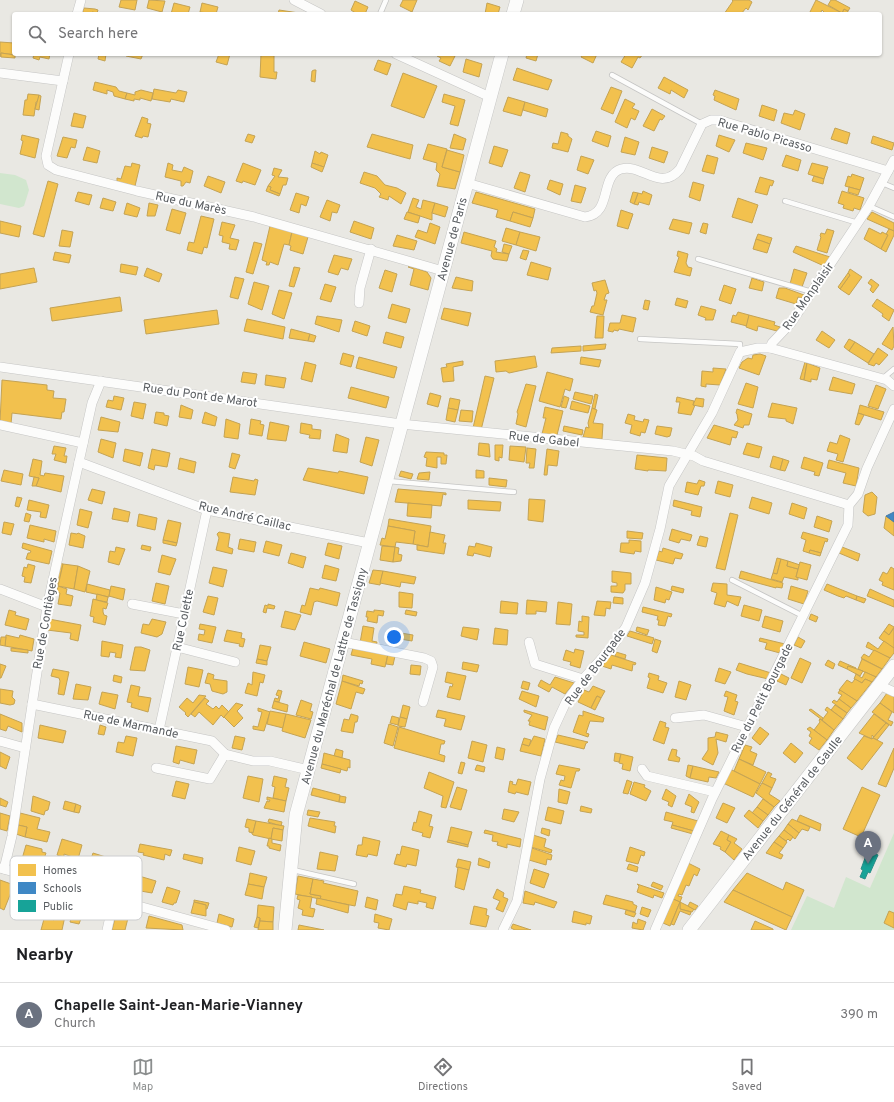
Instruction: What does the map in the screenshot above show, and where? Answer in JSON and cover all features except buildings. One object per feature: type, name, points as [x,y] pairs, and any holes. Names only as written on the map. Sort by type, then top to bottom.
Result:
[{"type":"main road","points":[[514,12],[517,0]]},
{"type":"main road","name":"Avenue de Paris","points":[[401,424],[501,56]]},
{"type":"main road","name":"Avenue du Maréchal de Lattre de Tassigny","points":[[285,930],[296,815],[401,424]]},
{"type":"main road","name":"Avenue du Général de Gaulle","points":[[689,930],[894,666]]},
{"type":"street","points":[[77,12],[80,0]]},
{"type":"street","points":[[294,0],[316,12]]},
{"type":"street","name":"Rue du Marès","points":[[69,56],[46,156],[48,165],[56,170],[137,191],[254,217],[371,249],[443,271]]},
{"type":"street","points":[[400,56],[490,97]]},
{"type":"street","points":[[0,73],[63,81]]},
{"type":"street","name":"Rue Pablo Picasso","points":[[467,183],[585,217],[593,216],[599,211],[610,180],[614,174],[620,170],[628,168],[659,178],[668,178],[675,175],[702,124],[711,120],[719,120],[888,171]]},
{"type":"street","name":"Rue Monplaisir","points":[[770,348],[772,343],[791,323],[870,206],[894,160]]},
{"type":"street","points":[[359,303],[360,288],[371,249]]},
{"type":"street","points":[[688,454],[712,413],[740,352],[758,348],[770,348],[882,379],[894,386]]},
{"type":"street","name":"Rue du Pont de Marot","points":[[0,367],[401,424]]},
{"type":"street","name":"Rue de Contièges","points":[[2,868],[12,836],[47,607],[92,402],[101,381]]},
{"type":"street","points":[[849,505],[858,494],[867,468],[894,409]]},
{"type":"street","name":"Rue de Gabel","points":[[401,424],[673,451],[688,454],[703,461],[849,505]]},
{"type":"street","points":[[0,425],[83,443]]},
{"type":"street","name":"Rue de Bourgade","points":[[503,930],[517,901],[540,779],[554,728],[566,702],[626,627],[645,583],[658,537],[669,486],[688,454]]},
{"type":"street","name":"Rue André Caillac","points":[[79,462],[207,510],[369,543]]},
{"type":"street","name":"Rue du Petit Bourgade","points":[[655,930],[715,792],[848,525],[849,505]]},
{"type":"street","name":"Rue Colette","points":[[159,730],[207,510]]},
{"type":"street","points":[[0,589],[47,607]]},
{"type":"street","points":[[132,604],[184,614]]},
{"type":"street","points":[[343,642],[424,658],[431,661],[433,667],[423,702]]},
{"type":"street","points":[[529,642],[535,664],[583,680]]},
{"type":"street","points":[[177,647],[234,662]]},
{"type":"street","points":[[879,685],[894,692]]},
{"type":"street","name":"Rue de Marmande","points":[[32,704],[212,741],[225,754]]},
{"type":"street","points":[[675,718],[704,715],[747,727]]},
{"type":"street","points":[[0,741],[25,748]]},
{"type":"street","points":[[156,768],[210,779],[225,754],[253,761],[270,761],[309,770]]},
{"type":"street","points":[[642,769],[647,776],[715,792]]},
{"type":"street","points":[[142,907],[226,930]]},
{"type":"street","points":[[107,930],[110,920]]},
{"type":"lane","points":[[381,12],[386,0]]},
{"type":"lane","points":[[612,75],[702,124]]},
{"type":"lane","points":[[882,184],[894,188]]},
{"type":"lane","points":[[785,201],[858,223]]},
{"type":"lane","points":[[870,206],[894,217]]},
{"type":"lane","points":[[698,259],[812,292]]},
{"type":"lane","points":[[640,338],[740,344],[740,352]]},
{"type":"lane","points":[[882,379],[894,369]]},
{"type":"lane","points":[[386,481],[514,492]]},
{"type":"lane","points":[[732,580],[803,616]]},
{"type":"lane","points":[[291,869],[354,884]]},
{"type":"green space","points":[[0,173],[15,175],[26,180],[29,190],[24,206],[19,208],[0,204]]},
{"type":"green space","points":[[894,833],[894,930],[791,930],[807,896],[834,908],[846,877],[870,888]]},
{"type":"place","name":"Chapelle Saint-Jean-Marie-Vianney","points":[[868,864]]}]
